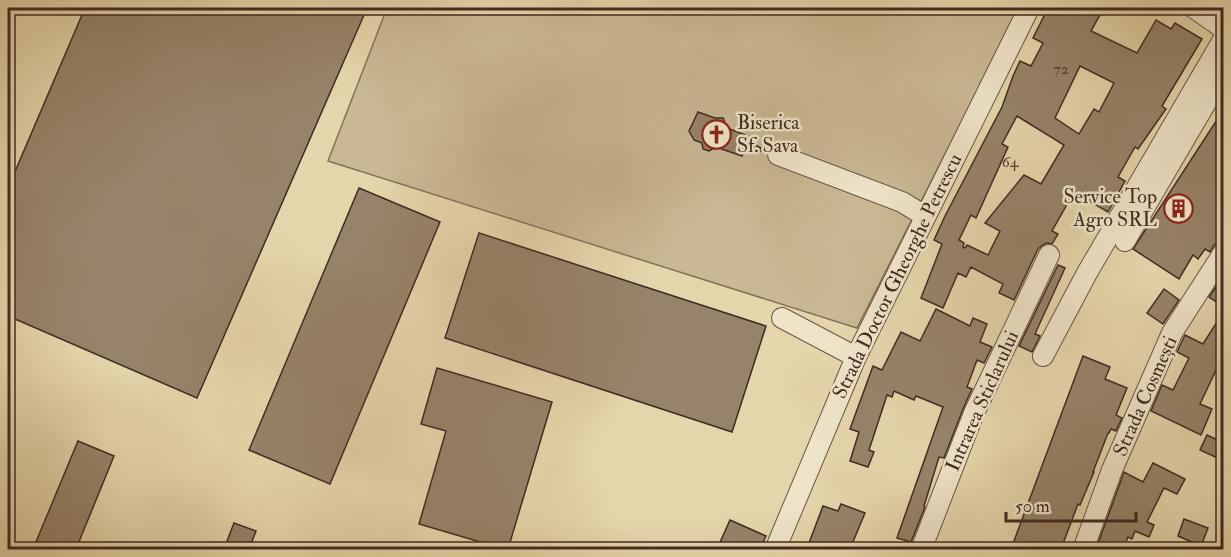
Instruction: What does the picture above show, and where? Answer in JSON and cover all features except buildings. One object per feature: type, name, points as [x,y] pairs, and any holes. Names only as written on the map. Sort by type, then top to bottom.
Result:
[{"type":"street","name":"Strada Doctor Gheorghe Petrescu","points":[[775,549],[856,357],[1029,8]]},
{"type":"street","points":[[1194,8],[1224,29]]},
{"type":"street","points":[[1043,357],[1087,273],[1224,38]]},
{"type":"street","points":[[1125,241],[1224,72]]},
{"type":"street","points":[[778,155],[902,202],[926,216]]},
{"type":"street","name":"Strada Cosmești","points":[[1083,549],[1112,470],[1172,333],[1224,252]]},
{"type":"street","name":"Intrarea Sticlarului","points":[[921,549],[974,413],[1048,255]]},
{"type":"street","points":[[782,318],[856,357]]},
{"type":"shaded area","points":[[387,8],[1019,8],[857,328],[328,161]]},
{"type":"place","name":"Biserica Sf. Sava","points":[[716,134]]},
{"type":"place","name":"Service Top Agro SRL","points":[[1178,208]]}]
